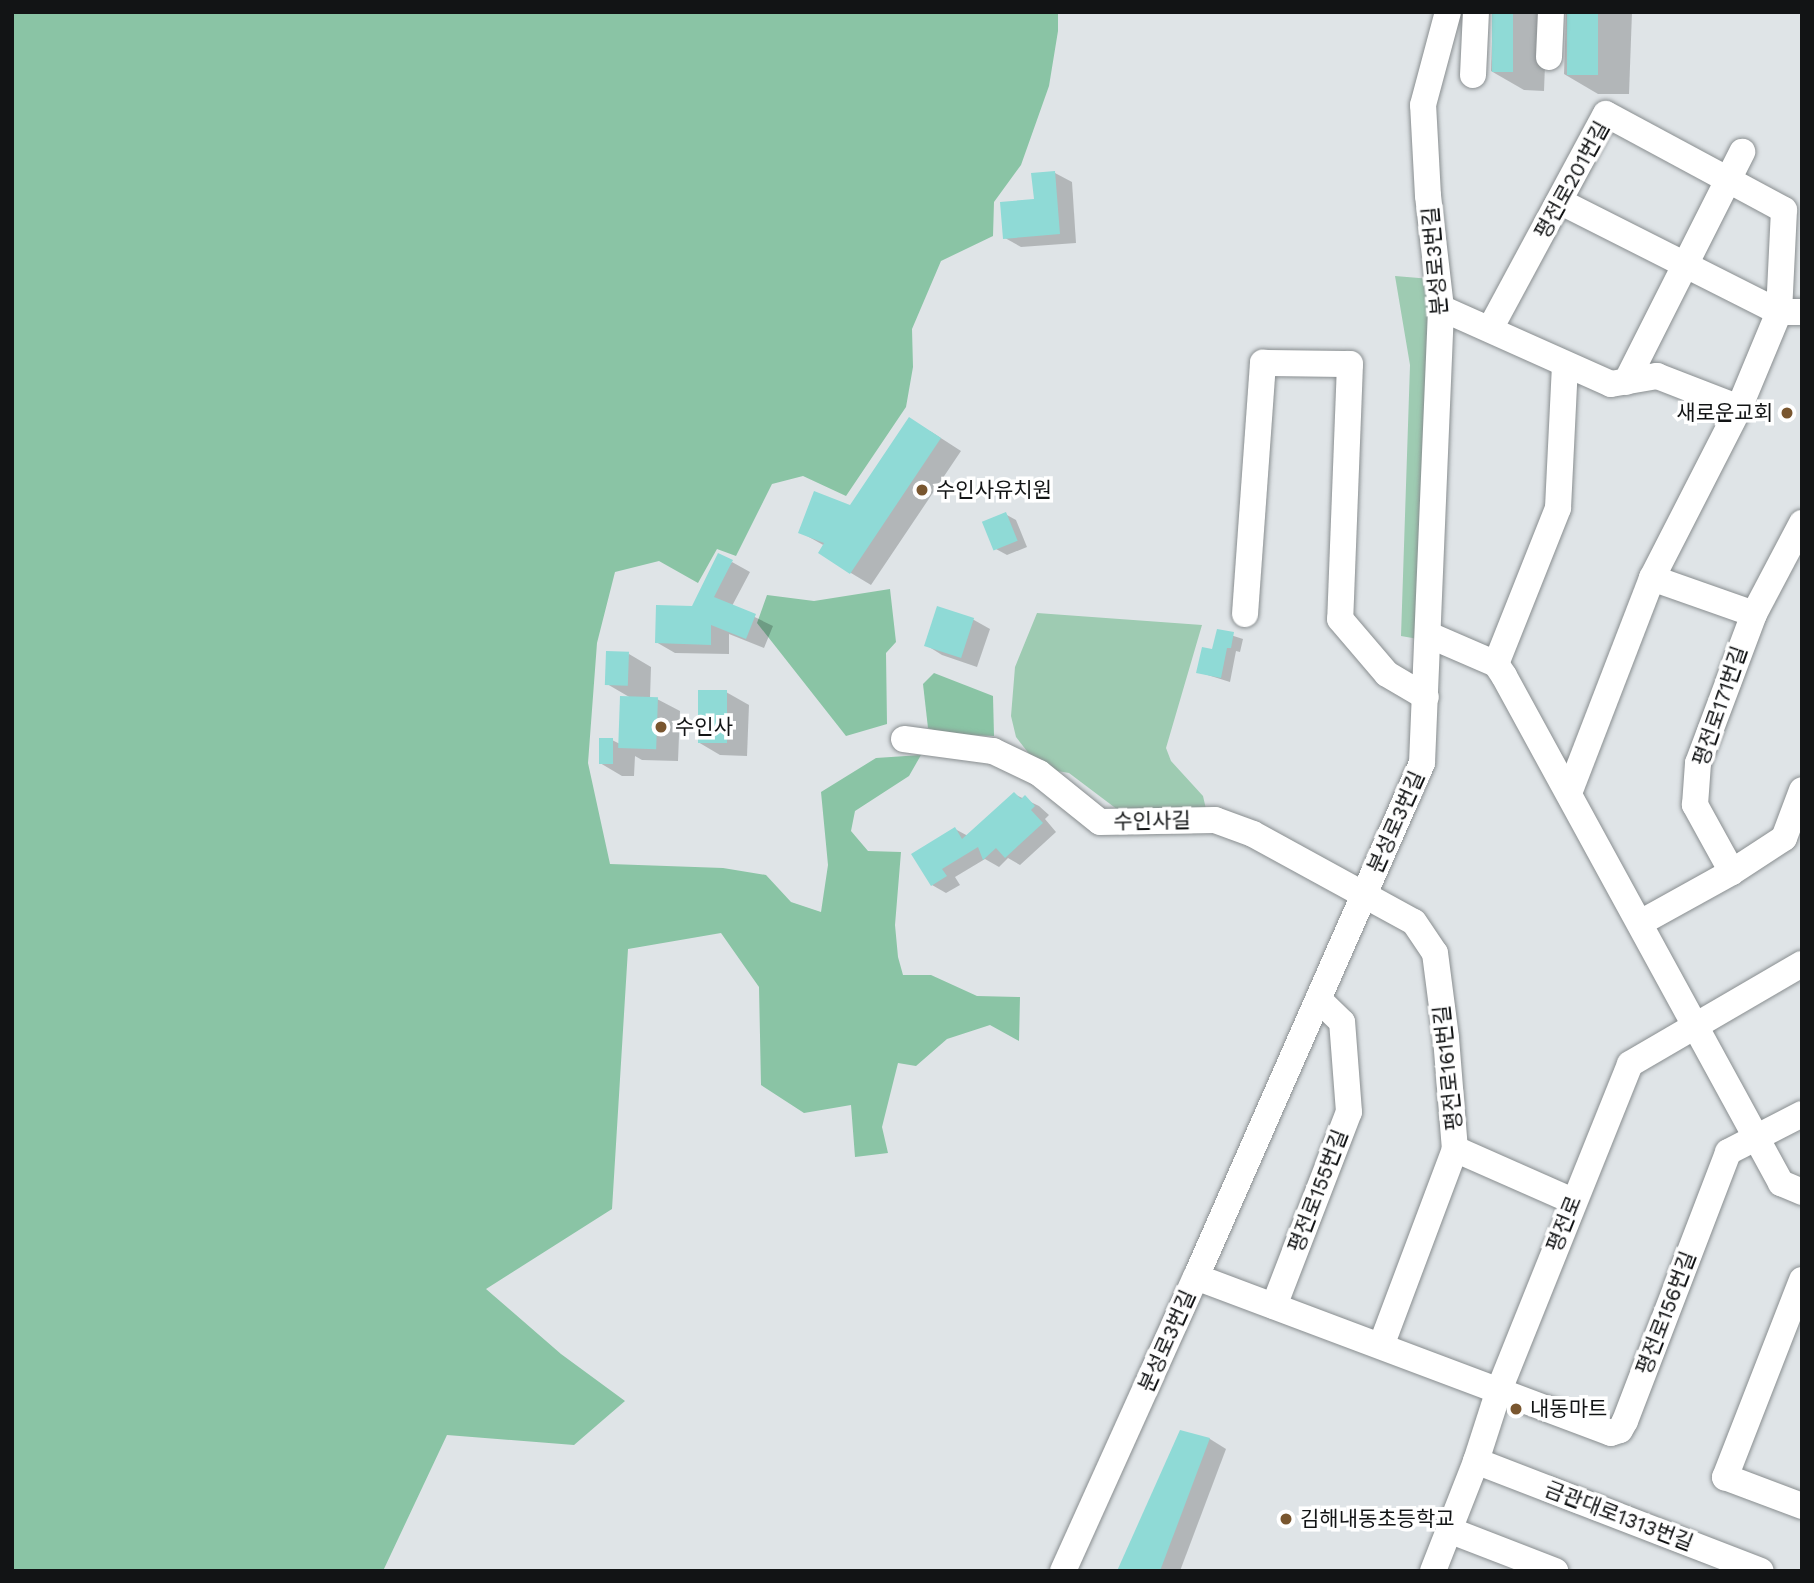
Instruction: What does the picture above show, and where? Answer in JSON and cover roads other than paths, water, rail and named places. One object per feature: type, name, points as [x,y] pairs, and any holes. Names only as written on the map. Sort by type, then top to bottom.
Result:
[{"type":"street","name":"분성로3번길","points":[[1063,1571],[1196,1277],[1422,763],[1441,307],[1428,196],[1423,105],[1448,12]]},
{"type":"street","points":[[1473,75],[1476,12]]},
{"type":"street","points":[[1549,57],[1551,12]]},
{"type":"street","name":"평전로201번길","points":[[1490,329],[1561,202],[1606,114],[1784,210],[1791,312],[1739,408]]},
{"type":"street","points":[[1626,382],[1742,152]]},
{"type":"street","points":[[1561,202],[1684,264],[1791,312]]},
{"type":"street","points":[[1441,307],[1611,384],[1657,376],[1739,408],[1652,578],[1569,793]]},
{"type":"street","points":[[1245,614],[1263,363],[1350,364],[1340,619],[1387,674],[1426,697]]},
{"type":"street","points":[[1496,664],[1558,508],[1565,365]]},
{"type":"street","name":"평전로171번길","points":[[1732,872],[1695,805],[1698,763],[1754,614],[1802,523]]},
{"type":"street","points":[[1652,578],[1754,614]]},
{"type":"street","points":[[1429,635],[1496,664],[1781,1183],[1802,1192]]},
{"type":"street","name":"수인사길","points":[[904,739],[993,751],[1039,774],[1100,822],[1215,820],[1253,834],[1363,895]]},
{"type":"street","points":[[1640,923],[1732,872],[1784,838],[1802,790]]},
{"type":"street","name":"평전로161번길","points":[[1363,895],[1414,922],[1435,953],[1446,1038],[1455,1149],[1573,1201]]},
{"type":"street","name":"평전로","points":[[1433,1571],[1476,1461],[1499,1390],[1630,1064],[1802,964]]},
{"type":"street","name":"평전로155번길","points":[[1274,1306],[1349,1112],[1342,1021],[1318,999]]},
{"type":"street","name":"평전로156번길","points":[[1499,1390],[1603,1431],[1620,1430],[1728,1152],[1802,1114]]},
{"type":"street","points":[[1381,1346],[1455,1149]]},
{"type":"street","points":[[1196,1277],[1499,1390]]},
{"type":"street","points":[[1802,1280],[1725,1477],[1802,1506]]},
{"type":"street","name":"금관대로1313번길","points":[[1476,1461],[1761,1571]]},
{"type":"street","points":[[1449,1530],[1555,1571]]},
{"type":"place","name":"새로운교회","points":[[1787,413]]},
{"type":"place","name":"수인사유치원","points":[[922,490]]},
{"type":"place","name":"수인사","points":[[661,727]]},
{"type":"place","name":"내동마트","points":[[1516,1409]]},
{"type":"place","name":"김해내동초등학교","points":[[1286,1519]]}]
